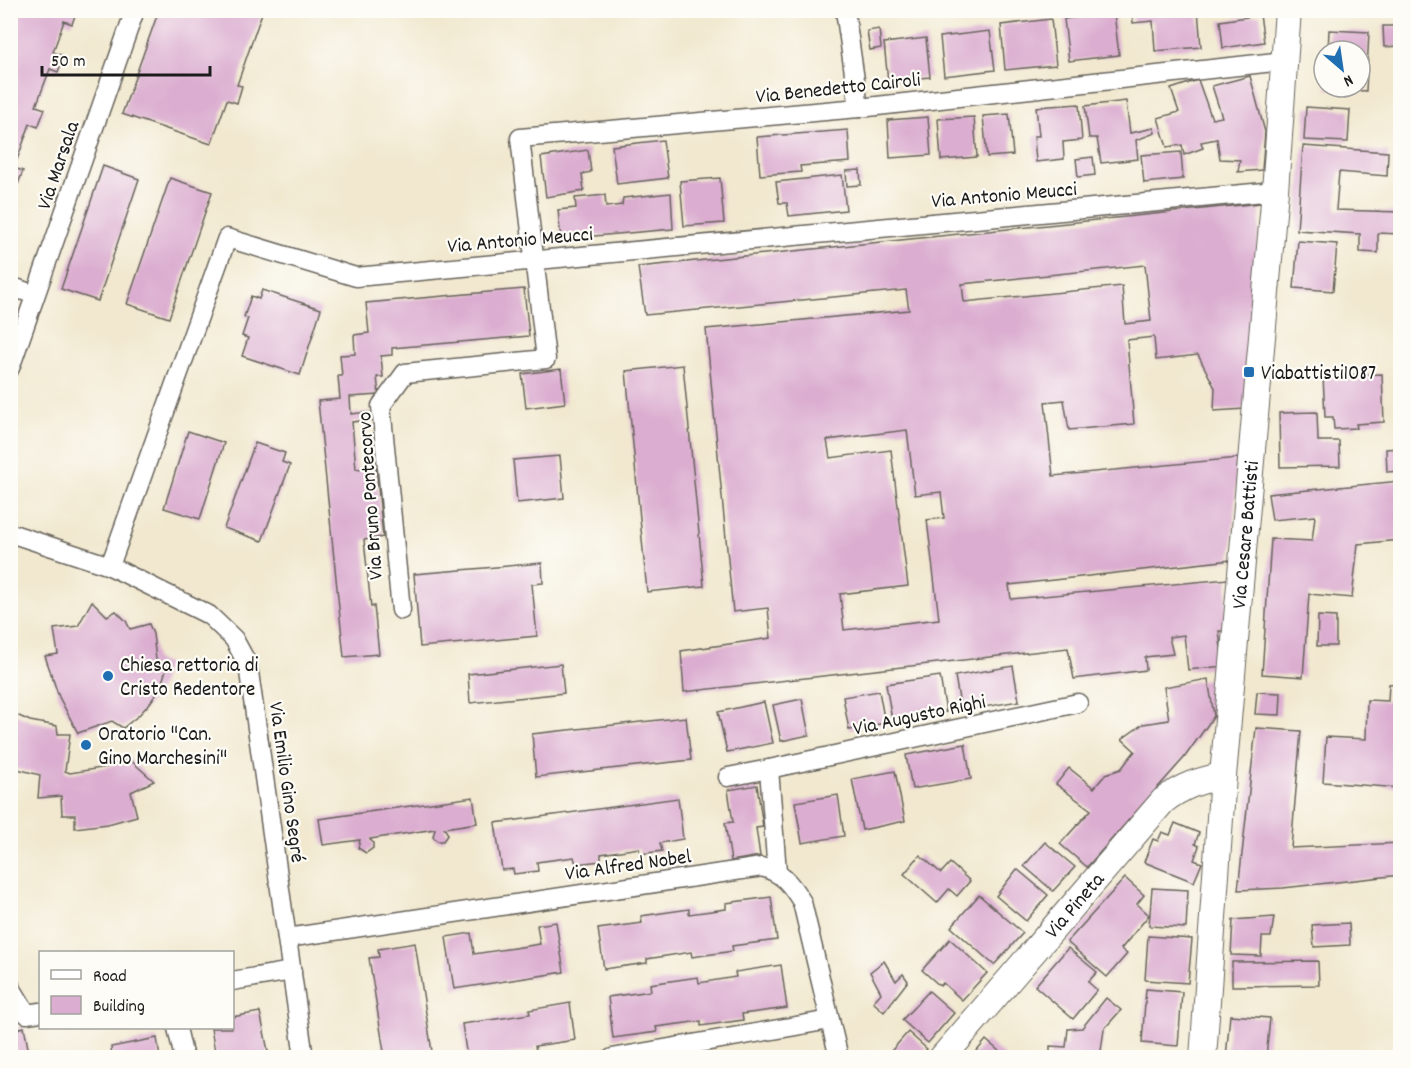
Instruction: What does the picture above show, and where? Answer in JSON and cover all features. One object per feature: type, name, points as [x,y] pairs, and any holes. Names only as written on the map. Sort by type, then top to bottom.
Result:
[{"type":"street","name":"Via Marsala","points":[[10,368],[135,10]]},
{"type":"street","points":[[845,10],[860,108]]},
{"type":"street","name":"Via Cesare Battisti","points":[[1203,1058],[1223,776],[1275,192],[1288,10]]},
{"type":"street","name":"Via Benedetto Cairoli","points":[[535,261],[520,138],[860,108],[1283,62]]},
{"type":"street","name":"Via Antonio Meucci","points":[[110,566],[227,238],[356,277],[1275,192]]},
{"type":"street","name":"Via Bruno Pontecorvo","points":[[401,610],[381,406],[405,373],[546,359],[535,261]]},
{"type":"street","points":[[10,286],[35,295]]},
{"type":"street","points":[[10,533],[110,566]]},
{"type":"street","name":"Via Emilio Gino Segré","points":[[110,566],[209,615],[234,639],[248,665],[304,1058]]},
{"type":"street","name":"Via Augusto Righi","points":[[728,777],[1078,703]]},
{"type":"street","points":[[769,770],[777,872],[790,883],[802,902],[839,1058]]},
{"type":"street","name":"Via Pineta","points":[[942,1058],[1163,801],[1188,785],[1223,776]]},
{"type":"street","name":"Via Alfred Nobel","points":[[287,938],[762,867],[777,872]]},
{"type":"street","points":[[234,981],[292,971]]},
{"type":"street","points":[[10,986],[27,1014],[39,1012]]},
{"type":"street","points":[[612,1058],[830,1020]]},
{"type":"street","points":[[177,1029],[184,1058]]},
{"type":"building","points":[[19,10],[77,10],[72,24],[64,21],[53,52],[64,56],[58,72],[50,69],[36,106],[45,109],[38,127],[30,124],[14,168],[23,171],[18,184],[10,182],[10,33]]},
{"type":"building","points":[[159,10],[263,10],[237,85],[242,86],[237,103],[227,100],[211,144],[122,114]]},
{"type":"building","points":[[935,10],[976,10],[976,14],[936,18]]},
{"type":"building","points":[[1198,10],[1201,47],[1155,51],[1153,21],[1133,23],[1132,11]]},
{"type":"building","points":[[1114,13],[1119,55],[1069,61],[1064,19]]},
{"type":"building","points":[[1260,15],[1264,42],[1223,48],[1220,21]]},
{"type":"building","points":[[1051,19],[1056,65],[1005,70],[1001,25]]},
{"type":"building","points":[[1383,26],[1400,26],[1400,46],[1384,47]]},
{"type":"building","points":[[879,29],[881,48],[870,50],[867,31]]},
{"type":"building","points":[[1329,30],[1369,32],[1369,39],[1329,39]]},
{"type":"building","points":[[990,31],[995,70],[944,76],[940,37]]},
{"type":"building","points":[[926,38],[930,77],[888,81],[884,43]]},
{"type":"building","points":[[1250,76],[1265,132],[1262,170],[1238,172],[1240,160],[1220,159],[1217,139],[1201,142],[1203,148],[1184,155],[1182,145],[1167,147],[1158,118],[1179,112],[1171,89],[1198,80],[1212,119],[1222,117],[1212,86]]},
{"type":"building","points":[[1126,101],[1130,133],[1154,128],[1155,133],[1136,140],[1138,159],[1101,163],[1097,138],[1089,138],[1085,106]]},
{"type":"building","points":[[1079,104],[1082,140],[1063,142],[1064,159],[1036,162],[1034,136],[1039,136],[1036,107]]},
{"type":"building","points":[[1306,107],[1350,110],[1348,142],[1304,140]]},
{"type":"building","points":[[1009,114],[1013,155],[987,157],[983,116]]},
{"type":"building","points":[[928,117],[931,155],[890,158],[888,120]]},
{"type":"building","points":[[974,117],[977,157],[941,160],[938,119]]},
{"type":"building","points":[[848,130],[850,162],[800,166],[801,172],[760,175],[757,137]]},
{"type":"building","points":[[663,140],[668,178],[617,184],[612,146]]},
{"type":"building","points":[[1303,146],[1388,152],[1387,176],[1339,172],[1336,210],[1400,212],[1400,234],[1378,233],[1378,253],[1360,252],[1360,234],[1297,230]]},
{"type":"building","points":[[588,150],[591,172],[582,174],[584,191],[546,197],[541,157]]},
{"type":"building","points":[[1181,152],[1183,179],[1144,183],[1141,155]]},
{"type":"building","points":[[1093,157],[1095,175],[1078,177],[1076,159]]},
{"type":"building","points":[[103,166],[139,179],[98,301],[61,289]]},
{"type":"building","points":[[860,170],[861,185],[847,186],[846,171]]},
{"type":"building","points":[[842,175],[846,210],[789,216],[787,203],[779,203],[776,182]]},
{"type":"building","points":[[170,178],[212,192],[169,318],[127,304]]},
{"type":"building","points":[[720,178],[724,223],[684,226],[680,181]]},
{"type":"building","points":[[671,193],[673,229],[561,239],[558,210],[576,208],[575,198],[605,195],[606,207],[622,205],[623,198]]},
{"type":"building","points":[[1261,203],[1245,409],[1214,411],[1215,388],[1198,355],[1156,360],[1154,337],[1127,340],[1134,424],[1069,430],[1064,400],[1045,402],[1053,476],[1238,458],[1231,560],[1009,585],[1011,599],[1228,579],[1225,631],[1219,631],[1223,666],[1188,670],[1184,635],[1169,637],[1173,654],[1145,657],[1146,670],[1074,679],[1068,648],[684,692],[681,651],[771,638],[768,608],[733,612],[706,329],[909,310],[906,290],[645,315],[638,267]],"holes":[[[1145,265],[1151,321],[1125,324],[1122,286],[964,302],[962,284]],[[907,430],[915,495],[941,492],[944,518],[927,520],[939,619],[844,630],[840,594],[908,586],[891,450],[830,458],[827,440]]]},
{"type":"building","points":[[1298,241],[1337,244],[1333,291],[1294,288]]},
{"type":"building","points":[[524,289],[529,336],[392,348],[392,355],[381,356],[383,377],[377,377],[379,395],[350,397],[351,414],[369,412],[370,420],[352,422],[356,469],[376,467],[383,537],[364,540],[371,607],[374,606],[379,654],[344,657],[318,401],[340,399],[338,376],[342,376],[340,355],[355,354],[354,335],[369,333],[366,303]]},
{"type":"building","points":[[262,290],[321,309],[300,375],[242,356],[248,338],[242,336],[248,318],[244,317],[251,296],[259,299]]},
{"type":"building","points":[[683,365],[704,586],[647,592],[626,371]]},
{"type":"building","points":[[561,369],[565,403],[526,408],[522,374]]},
{"type":"building","points":[[1382,374],[1384,422],[1356,424],[1357,428],[1334,429],[1333,417],[1325,417],[1323,376]]},
{"type":"building","points":[[1317,412],[1318,441],[1339,441],[1340,466],[1280,467],[1279,413]]},
{"type":"building","points":[[188,431],[224,443],[200,519],[164,508]]},
{"type":"building","points":[[255,443],[285,453],[282,462],[290,465],[262,541],[224,528]]},
{"type":"building","points":[[1400,448],[1400,471],[1387,472],[1386,449]]},
{"type":"building","points":[[560,456],[564,498],[517,503],[513,460]]},
{"type":"building","points":[[1400,481],[1400,540],[1358,544],[1352,598],[1309,594],[1303,677],[1262,674],[1271,539],[1312,541],[1315,516],[1272,520],[1268,494]]},
{"type":"building","points":[[542,563],[543,583],[532,584],[537,636],[420,647],[414,574]]},
{"type":"building","name":"Chiesa rettoria di Cristo Redentore","points":[[92,601],[107,616],[116,611],[130,629],[149,624],[153,634],[156,660],[168,664],[160,688],[150,703],[123,728],[112,721],[78,733],[59,697],[45,656],[58,654],[54,629],[78,626]]},
{"type":"building","points":[[1318,616],[1336,617],[1336,646],[1317,646]]},
{"type":"building","points":[[561,664],[564,693],[470,703],[468,674]]},
{"type":"building","points":[[1013,666],[1019,701],[961,711],[955,676]]},
{"type":"building","points":[[940,676],[946,712],[892,720],[886,684]]},
{"type":"building","points":[[1208,679],[1214,716],[1184,758],[1087,867],[1060,844],[1091,810],[1056,784],[1069,768],[1094,788],[1106,774],[1121,769],[1135,751],[1122,739],[1143,724],[1169,720],[1164,687]]},
{"type":"building","points":[[1400,683],[1400,788],[1323,782],[1326,737],[1366,739],[1367,700],[1388,701],[1389,684]]},
{"type":"building","points":[[879,691],[885,723],[849,730],[843,697]]},
{"type":"building","points":[[1257,692],[1281,693],[1280,715],[1255,714]]},
{"type":"building","points":[[802,699],[809,735],[781,741],[773,705]]},
{"type":"building","points":[[764,702],[773,743],[727,752],[718,712]]},
{"type":"building","points":[[10,712],[30,721],[57,726],[58,734],[70,734],[65,771],[70,773],[107,767],[129,759],[154,781],[131,792],[137,816],[108,824],[75,828],[75,815],[62,815],[61,796],[38,798],[40,775],[10,767]]},
{"type":"building","points":[[686,717],[691,760],[536,777],[532,734]]},
{"type":"building","points":[[1256,728],[1301,731],[1291,848],[1400,843],[1400,875],[1283,888],[1238,890]]},
{"type":"building","points":[[965,744],[971,779],[912,789],[906,755]]},
{"type":"building","points":[[895,771],[905,821],[862,830],[852,779]]},
{"type":"building","points":[[757,785],[763,827],[756,828],[760,856],[731,861],[725,823],[733,822],[728,790]]},
{"type":"building","points":[[838,795],[844,836],[802,843],[795,802]]},
{"type":"building","points":[[473,797],[477,823],[444,828],[448,834],[443,841],[437,841],[433,837],[435,829],[370,839],[373,848],[366,853],[358,848],[360,840],[323,845],[319,819]]},
{"type":"building","points":[[678,798],[683,839],[660,843],[662,851],[640,854],[639,848],[601,854],[601,861],[576,864],[574,857],[537,862],[538,871],[514,874],[513,869],[502,870],[495,823]]},
{"type":"building","points":[[1175,823],[1199,833],[1195,844],[1199,846],[1194,860],[1202,863],[1194,882],[1144,862],[1153,839],[1158,841],[1162,832],[1170,835]]},
{"type":"building","points":[[1045,842],[1075,867],[1053,891],[1024,866]]},
{"type":"building","points":[[920,855],[941,873],[950,863],[970,881],[957,896],[949,889],[937,903],[904,874]]},
{"type":"building","points":[[1017,869],[1048,895],[1026,921],[996,896]]},
{"type":"building","points":[[1125,878],[1144,895],[1137,904],[1149,915],[1121,949],[1127,954],[1107,977],[1067,942]]},
{"type":"building","points":[[1152,888],[1188,890],[1186,928],[1149,926]]},
{"type":"building","points":[[979,895],[1023,933],[994,965],[951,927]]},
{"type":"building","points":[[771,897],[777,940],[732,946],[733,951],[692,957],[691,952],[647,959],[647,963],[604,969],[598,929],[642,923],[641,916],[689,909],[689,914],[726,909],[726,903]]},
{"type":"building","points":[[1274,917],[1271,937],[1262,937],[1261,956],[1231,955],[1233,920]]},
{"type":"building","points":[[556,922],[564,972],[454,989],[446,937],[471,933],[474,954],[540,944],[537,925]]},
{"type":"building","points":[[1349,923],[1350,945],[1314,947],[1312,925]]},
{"type":"building","points":[[1148,936],[1192,939],[1188,983],[1145,980]]},
{"type":"building","points":[[950,939],[987,973],[962,1000],[943,983],[940,986],[922,970]]},
{"type":"building","points":[[415,943],[433,1058],[385,1058],[369,958],[379,957],[378,949]]},
{"type":"building","points":[[1068,948],[1097,972],[1088,982],[1097,990],[1073,1019],[1035,986]]},
{"type":"building","points":[[884,961],[896,981],[903,974],[908,981],[884,1012],[873,1002],[881,993],[870,972]]},
{"type":"building","points":[[1318,961],[1319,985],[1232,986],[1232,962]]},
{"type":"building","points":[[781,965],[787,1008],[742,1014],[743,1020],[701,1026],[701,1021],[656,1027],[657,1032],[613,1038],[608,997],[651,991],[650,984],[698,977],[699,983],[736,977],[735,972]]},
{"type":"building","points":[[1146,989],[1182,992],[1178,1046],[1142,1043]]},
{"type":"building","points":[[929,991],[954,1013],[928,1043],[902,1020]]},
{"type":"building","points":[[1106,998],[1121,1010],[1104,1029],[1100,1058],[1050,1058],[1050,1046],[1066,1047],[1068,1029],[1082,1028]]},
{"type":"building","points":[[570,1003],[575,1040],[535,1046],[536,1050],[485,1058],[467,1058],[462,1024],[530,1014],[529,1010]]},
{"type":"building","points":[[260,1012],[269,1056],[275,1055],[276,1058],[216,1058],[211,1029],[234,1029],[234,1017]]},
{"type":"building","points":[[1230,1015],[1270,1018],[1266,1058],[1226,1058]]},
{"type":"building","points":[[11,1024],[13,1030],[24,1027],[30,1058],[10,1058]]},
{"type":"building","points":[[908,1032],[927,1049],[919,1058],[885,1058]]},
{"type":"building","points":[[157,1038],[160,1058],[112,1058],[111,1047]]},
{"type":"building","points":[[986,1040],[1007,1058],[971,1058]]},
{"type":"building","points":[[816,1054],[817,1058],[803,1058],[802,1056]]},
{"type":"place","name":"Viabattisti1087","points":[[1249,372]]},
{"type":"place","name":"Chiesa rettoria di Cristo Redentore","points":[[108,676]]},
{"type":"place","name":"Oratorio \"Can. Gino Marchesini\"","points":[[86,745]]}]
